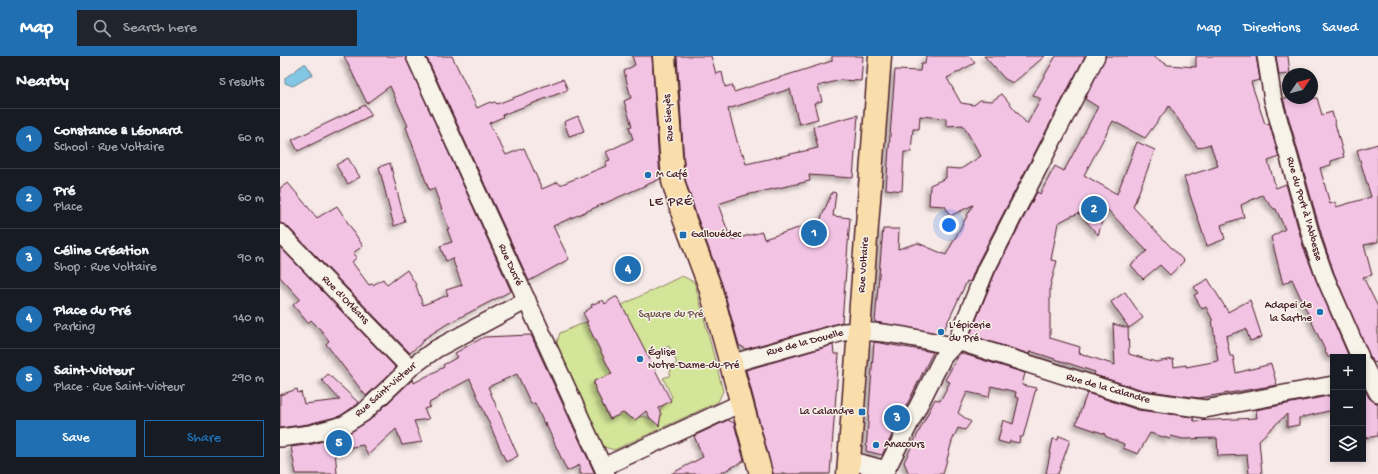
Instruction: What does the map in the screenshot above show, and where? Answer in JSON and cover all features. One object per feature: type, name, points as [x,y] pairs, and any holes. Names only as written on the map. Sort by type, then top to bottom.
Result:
[{"type":"main road","name":"Rue Sieyès","points":[[664,56],[674,181],[684,218],[710,287],[761,474]]},
{"type":"main road","name":"Rue Voltaire","points":[[848,467],[880,56]]},
{"type":"street","name":"Rue Ducré","points":[[414,56],[604,471]]},
{"type":"street","points":[[848,467],[886,470],[944,357],[954,344],[986,269],[1096,56]]},
{"type":"street","name":"Rue du Port à l'Abbesse","points":[[1266,56],[1273,100],[1313,243],[1325,277],[1359,354]]},
{"type":"street","name":"Rue d'Orléans","points":[[280,232],[410,368]]},
{"type":"street","name":"Rue Saint-Victeur","points":[[280,438],[310,434],[344,425],[363,413],[410,368],[436,349],[526,299]]},
{"type":"street","name":"Rue de la Douelle","points":[[730,364],[843,332],[859,330],[954,344]]},
{"type":"street","name":"Rue de la Calandre","points":[[954,344],[1141,400],[1204,409],[1330,386]]},
{"type":"street","points":[[1368,374],[1378,393]]},
{"type":"street","points":[[604,471],[741,403]]},
{"type":"green space","name":"Square du Pré","points":[[682,276],[694,282],[697,291],[723,391],[718,402],[614,450],[601,446],[556,345],[560,333],[586,322],[613,373],[593,383],[609,419],[628,410],[629,417],[635,419],[645,417],[655,421],[664,403],[668,402],[672,397],[663,378],[669,376],[671,370],[669,367],[677,363],[669,346],[647,357],[622,305]]},
{"type":"water","points":[[306,64],[312,75],[293,86],[285,83],[285,78]]},
{"type":"building","points":[[344,56],[405,56],[511,291],[447,324],[422,340],[425,340],[410,353],[287,226],[280,223],[280,188],[288,183],[317,218],[337,206],[363,246],[353,253],[357,257],[352,262],[369,285],[373,285],[383,279],[387,285],[407,270],[415,283],[423,305],[448,295],[446,290],[462,285],[452,258],[446,261],[440,246],[452,242],[447,229],[449,229],[434,188],[429,190],[406,127],[408,126],[390,86],[367,103]]},
{"type":"building","points":[[426,56],[452,56],[477,108],[490,102],[495,102],[497,104],[563,79],[568,90],[502,115],[503,117],[489,123],[506,155],[524,148],[542,189],[558,182],[560,185],[606,166],[605,162],[610,160],[606,152],[633,139],[629,127],[632,126],[624,101],[631,98],[624,71],[635,65],[632,56],[652,56],[660,179],[553,226],[569,259],[529,281]]},
{"type":"building","points":[[677,56],[711,56],[716,74],[722,72],[725,87],[732,85],[734,92],[832,61],[832,56],[863,56],[861,81],[840,80],[818,86],[822,101],[814,103],[818,119],[799,124],[790,89],[728,109],[741,155],[743,154],[746,164],[818,148],[813,127],[858,115],[853,178],[809,175],[810,181],[746,195],[718,204],[731,240],[762,232],[764,239],[820,221],[832,192],[836,193],[833,216],[850,218],[842,322],[746,349],[739,345],[722,284],[696,214],[685,179]]},
{"type":"building","points":[[926,56],[969,56],[975,63],[947,78],[961,103],[974,105],[980,100],[992,101],[1002,94],[1027,124],[1041,99],[1033,95],[1056,56],[1085,56],[977,264],[970,282],[967,281],[942,334],[875,322],[883,229],[899,229],[898,249],[918,243],[946,255],[973,205],[950,216],[945,206],[929,205],[930,185],[946,178],[946,168],[961,169],[981,156],[963,125],[946,126],[946,118],[920,116],[919,129],[913,129],[911,152],[904,152],[902,191],[886,189],[895,70],[920,71],[921,64],[925,64]]},
{"type":"building","points":[[984,56],[1045,56],[1013,83],[1005,79]]},
{"type":"building","points":[[1106,56],[1152,56],[1168,65],[1196,67],[1196,56],[1256,56],[1260,80],[1251,82],[1265,124],[1269,123],[1279,157],[1268,161],[1276,188],[1286,184],[1303,246],[1348,354],[1330,354],[1330,357],[1328,357],[1292,279],[1283,284],[1271,237],[1285,229],[1276,209],[1274,209],[1262,195],[1241,205],[1244,217],[1221,225],[1225,239],[1207,246],[1184,177],[1218,166],[1210,144],[1198,148],[1169,106],[1145,138],[1113,121],[1084,175],[1117,194],[1137,142],[1155,150],[1133,207],[1184,261],[1170,275],[1160,265],[1143,279],[1131,265],[1147,251],[1106,208],[1098,235],[1079,213],[1058,223],[1051,260],[1057,261],[1050,287],[1050,338],[1080,347],[1079,353],[1115,365],[1113,324],[1128,328],[1129,354],[1156,362],[1173,359],[1174,367],[1186,365],[1186,367],[1218,361],[1212,319],[1206,307],[1202,309],[1194,295],[1198,293],[1194,287],[1208,279],[1228,312],[1250,300],[1262,337],[1250,341],[1246,329],[1226,336],[1230,356],[1233,356],[1236,373],[1271,364],[1277,385],[1199,398],[1143,390],[1094,375],[1095,372],[1030,351],[1029,354],[970,335],[995,273],[1037,192],[1040,194],[1055,166],[1064,171],[1098,107],[1085,99]]},
{"type":"building","points":[[1276,56],[1288,56],[1289,68],[1282,68],[1282,75],[1279,75]]},
{"type":"building","points":[[1318,101],[1322,115],[1332,112],[1344,157],[1331,161],[1331,165],[1320,168],[1330,204],[1335,202],[1336,207],[1371,197],[1357,150],[1378,144],[1378,242],[1364,245],[1372,275],[1363,277],[1378,307],[1378,363],[1373,362],[1370,357],[1334,273],[1323,240],[1285,104],[1318,104]]},
{"type":"building","points":[[365,105],[372,115],[298,151],[292,140]]},
{"type":"building","points":[[578,116],[584,131],[569,136],[564,122]]},
{"type":"building","points":[[348,158],[360,177],[348,184],[336,165]]},
{"type":"building","points":[[390,163],[405,222],[394,226],[379,167]]},
{"type":"building","points":[[280,247],[396,368],[366,396],[326,344],[329,341],[321,330],[311,320],[308,323],[293,305],[300,299],[280,277]]},
{"type":"building","points":[[1125,292],[1143,318],[1129,328],[1111,302]]},
{"type":"building","name":"Église Notre-Dame-du-Pré","points":[[617,297],[622,305],[671,401],[658,408],[661,414],[659,426],[650,418],[646,411],[635,420],[623,413],[610,419],[595,389],[594,381],[612,374],[583,313],[592,307],[591,305],[603,300],[605,304]]},
{"type":"building","points":[[531,335],[595,474],[580,474],[580,465],[567,471],[545,422],[545,426],[535,403],[531,404],[517,374],[488,387],[518,456],[506,462],[470,379],[440,395],[440,397],[429,403],[430,407],[424,409],[429,419],[414,421],[422,442],[402,445],[396,429],[368,455],[363,445],[335,450],[337,474],[296,474],[291,447],[313,444],[349,433],[370,420],[413,379],[414,383],[444,367],[443,365],[458,357],[455,353],[484,337]]},
{"type":"building","points":[[874,342],[933,352],[882,455],[866,451]]},
{"type":"building","points":[[833,345],[834,354],[839,354],[830,474],[773,474],[746,370]]},
{"type":"building","points":[[960,353],[1025,373],[1022,385],[1036,388],[1023,437],[1020,437],[1019,443],[1010,441],[1009,444],[998,441],[1003,420],[1013,424],[1019,398],[1015,397],[1016,392],[991,386],[989,397],[967,392],[958,413],[971,422],[965,430],[958,428],[952,441],[943,474],[909,474],[904,462],[935,399],[940,401],[950,382],[945,380]]},
{"type":"building","points":[[328,374],[359,403],[340,416],[308,424],[280,428],[280,395],[297,389],[298,393],[301,392],[304,404],[340,400],[322,380]]},
{"type":"building","points":[[1366,392],[1369,398],[1378,404],[1378,436],[1366,438]]},
{"type":"building","points":[[1087,393],[1138,410],[1193,417],[1194,421],[1257,418],[1256,410],[1330,396],[1330,411],[1299,418],[1299,425],[1287,427],[1287,414],[1259,440],[1262,474],[1249,474],[1247,455],[1218,456],[1217,438],[1183,439],[1171,436],[1170,439],[1150,433],[1138,454],[1123,448],[1124,444],[1105,436],[1105,434],[1076,424]]},
{"type":"building","points":[[728,420],[734,423],[744,461],[719,474],[671,474],[703,457],[694,436]]},
{"type":"building","points":[[1059,436],[1070,440],[1058,474],[1046,474],[1053,439],[1058,440]]},
{"type":"place","name":"M Café","points":[[648,175]]},
{"type":"place","name":"Pré","points":[[1094,209]]},
{"type":"place","name":"Constance & Léonard","points":[[814,233]]},
{"type":"place","name":"Gallouédec","points":[[683,235]]},
{"type":"place","name":"Place du Pré","points":[[628,269]]},
{"type":"place","name":"Adapei de la Sarthe","points":[[1320,312]]},
{"type":"place","name":"L'épicerie du Pré","points":[[941,332]]},
{"type":"place","name":"Église Notre-Dame-du-Pré","points":[[640,359]]},
{"type":"place","name":"La Calandre","points":[[862,412]]},
{"type":"place","name":"Céline Création","points":[[897,418]]},
{"type":"place","name":"Saint-Victeur","points":[[339,443]]},
{"type":"place","name":"Anacours","points":[[876,445]]},
{"type":"district","name":"LE PRÉ","points":[[671,202]]}]
